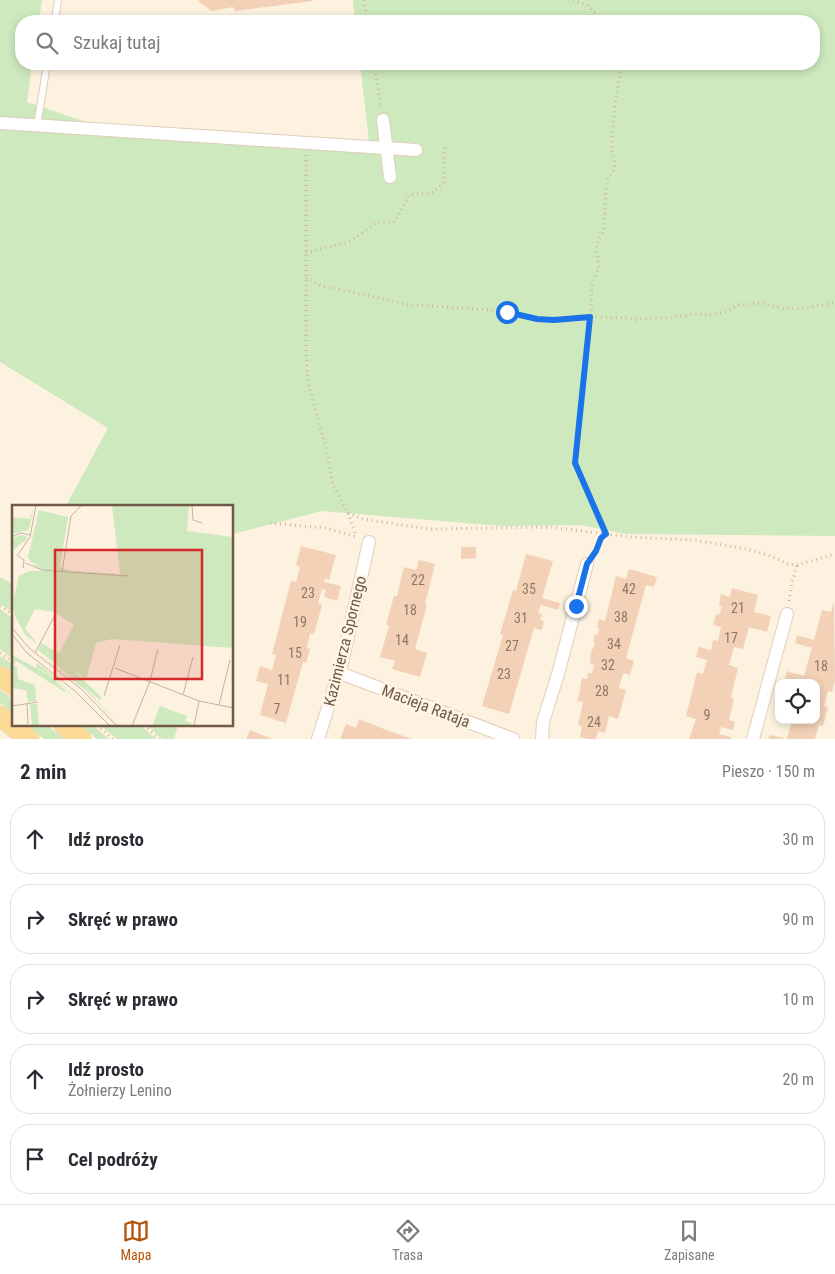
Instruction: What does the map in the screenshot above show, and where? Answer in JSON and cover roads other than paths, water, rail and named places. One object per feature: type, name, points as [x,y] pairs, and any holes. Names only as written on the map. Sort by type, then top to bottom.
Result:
[{"type":"main road","points":[[0,676],[12,685]]},
{"type":"main road","points":[[0,716],[12,726]]},
{"type":"main road","points":[[13,726],[29,739]]},
{"type":"main road","points":[[65,726],[81,739]]},
{"type":"street","points":[[382,120],[390,177]]},
{"type":"street","points":[[0,123],[416,150]]},
{"type":"street","name":"Kazimierza Spornego","points":[[318,739],[340,673],[369,542]]},
{"type":"street","points":[[542,739],[543,722],[558,674],[587,564]]},
{"type":"street","points":[[753,739],[787,614]]},
{"type":"street","name":"Macieja Rataja","points":[[340,673],[513,739]]},
{"type":"lane","points":[[56,15],[58,0]]},
{"type":"lane","points":[[37,126],[46,70]]}]
